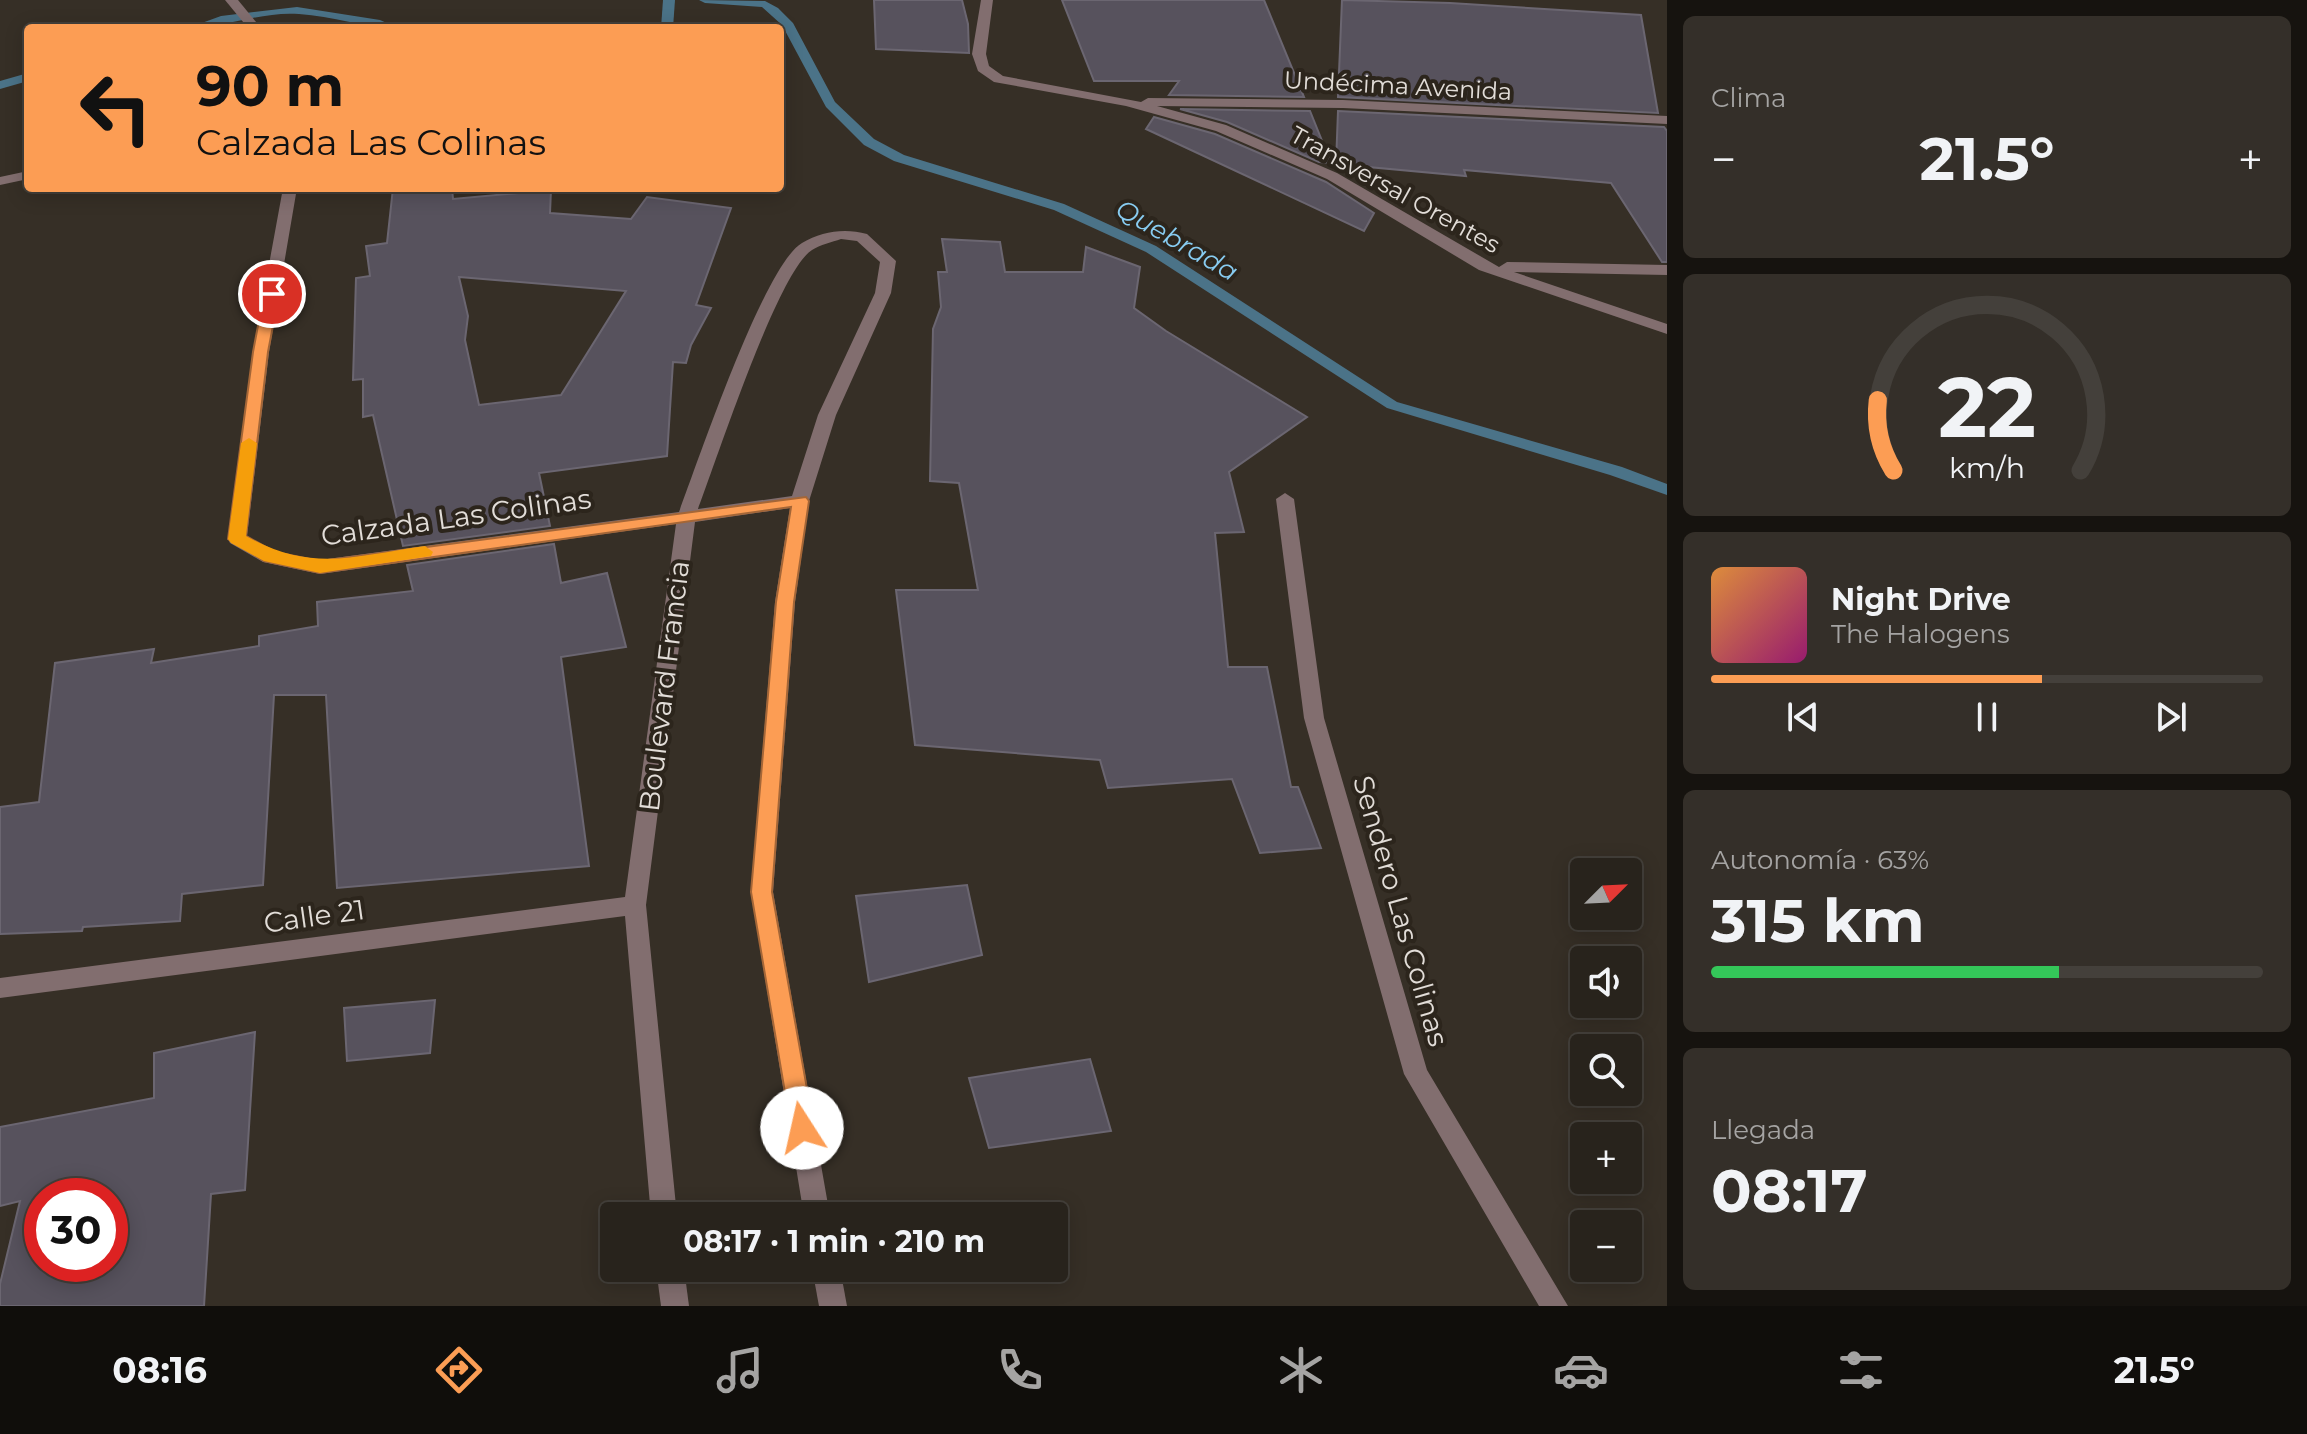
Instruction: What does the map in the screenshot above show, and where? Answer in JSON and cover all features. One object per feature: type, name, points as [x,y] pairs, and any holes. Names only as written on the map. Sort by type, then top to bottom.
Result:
[{"type":"street","name":"Transversal Orentes","points":[[987,0],[979,54],[983,68],[991,74],[1020,85],[1127,102],[1221,128],[1332,176],[1485,267],[1667,329]]},
{"type":"street","points":[[233,2],[252,24]]},
{"type":"street","name":"Undécima Avenida","points":[[1127,102],[1254,99],[1537,116],[1667,120]]},
{"type":"street","points":[[0,181],[24,176]]},
{"type":"street","name":"Calzada Las Colinas","points":[[289,192],[261,352],[237,539],[270,557],[320,567],[687,514],[800,501]]},
{"type":"street","name":"Boulevard Francia","points":[[663,1202],[635,905],[687,514],[748,351],[779,282],[805,247],[840,234],[862,237],[878,248],[888,261],[883,293],[827,415],[800,501],[785,602],[762,892],[815,1202]]},
{"type":"street","points":[[1485,267],[1667,270]]},
{"type":"street","name":"Sendero Las Colinas","points":[[1285,499],[1314,718],[1416,1074],[1554,1306]]},
{"type":"street","name":"Calle 21","points":[[0,988],[635,905]]},
{"type":"street","points":[[672,1282],[675,1306]]},
{"type":"street","points":[[829,1282],[833,1306]]},
{"type":"building","points":[[874,0],[962,0],[968,24],[969,53],[876,49]]},
{"type":"building","points":[[1062,0],[1264,0],[1304,97],[1169,95],[1179,81],[1094,81]]},
{"type":"building","points":[[1342,0],[1450,3],[1641,15],[1658,113],[1338,97]]},
{"type":"building","points":[[1180,109],[1310,111],[1331,163],[1319,162],[1227,122]]},
{"type":"building","points":[[1338,111],[1664,127],[1667,131],[1667,262],[1662,262],[1611,183],[1464,170],[1466,176],[1336,164]]},
{"type":"building","points":[[1154,117],[1215,134],[1326,182],[1374,213],[1364,231],[1146,129]]},
{"type":"building","points":[[393,192],[452,192],[453,199],[551,192],[550,213],[631,219],[647,197],[731,208],[696,305],[711,308],[691,345],[686,363],[673,362],[667,456],[539,473],[550,526],[403,546],[373,415],[363,417],[363,379],[353,380],[356,278],[370,276],[366,246],[387,243]],"holes":[[[459,277],[626,291],[561,395],[479,405],[465,340],[468,316]]]},
{"type":"building","points":[[942,239],[1000,242],[1005,272],[1083,272],[1086,247],[1140,267],[1134,308],[1166,331],[1307,417],[1229,472],[1244,532],[1215,533],[1228,667],[1267,667],[1291,787],[1298,787],[1321,848],[1260,853],[1232,779],[1108,788],[1100,760],[915,745],[896,590],[978,590],[959,483],[930,481],[933,329],[941,307],[938,272],[947,272]]},
{"type":"building","points":[[554,544],[561,583],[607,573],[626,647],[561,657],[589,866],[337,888],[326,695],[274,695],[263,885],[182,894],[180,921],[83,927],[82,931],[0,934],[0,807],[39,802],[55,663],[154,649],[151,663],[259,646],[259,636],[318,626],[317,602],[413,591],[407,565]]},
{"type":"building","points":[[967,885],[982,955],[869,982],[856,896]]},
{"type":"building","points":[[435,1000],[430,1053],[347,1061],[344,1008]]},
{"type":"building","points":[[255,1032],[245,1190],[211,1194],[204,1306],[0,1306],[0,1284],[20,1201],[0,1206],[0,1127],[154,1098],[154,1053]]},
{"type":"building","points":[[1090,1059],[1111,1131],[989,1148],[969,1078]]},
{"type":"waterway","points":[[667,24],[669,0]]},
{"type":"waterway","name":"Quebrada","points":[[705,0],[765,4],[774,10],[787,23],[830,104],[869,142],[899,158],[1059,207],[1151,249],[1392,405],[1616,471],[1667,490]]},
{"type":"waterway","points":[[206,24],[221,19],[297,10],[382,24]]},
{"type":"waterway","points":[[0,85],[24,78]]},
{"type":"slow traffic","points":[[249,443],[237,539],[270,557],[320,567],[425,552]]},
{"type":"route","points":[[272,294],[261,352],[237,539],[270,557],[320,567],[687,514],[800,501],[785,602],[762,892],[802,1128]]}]
